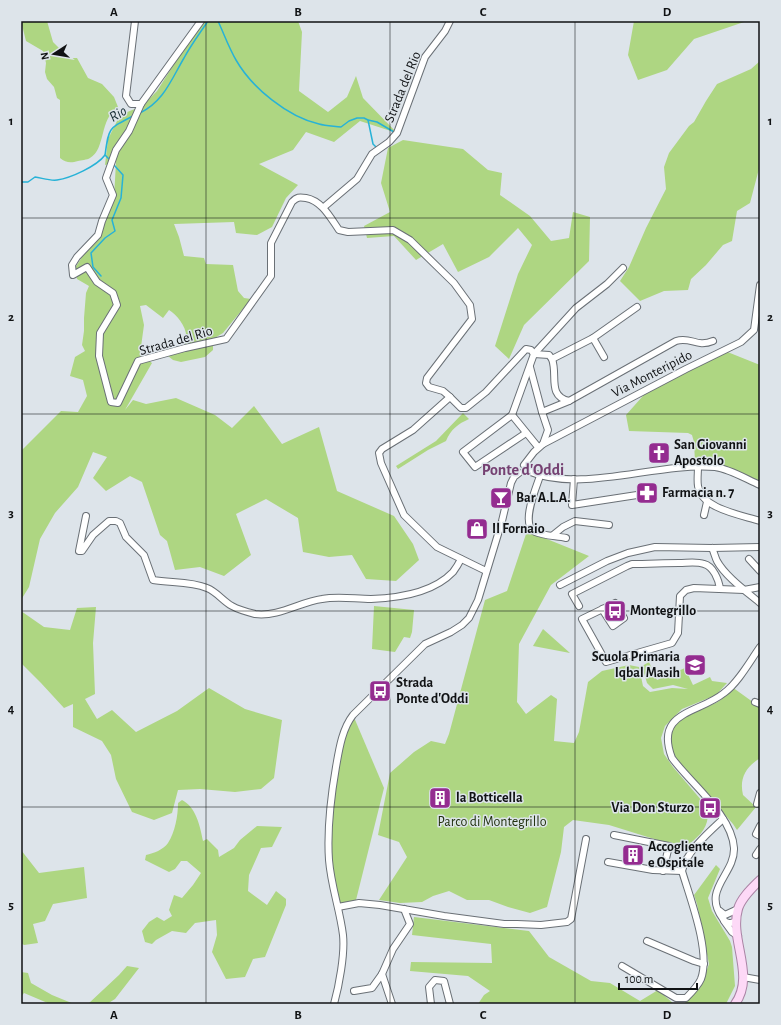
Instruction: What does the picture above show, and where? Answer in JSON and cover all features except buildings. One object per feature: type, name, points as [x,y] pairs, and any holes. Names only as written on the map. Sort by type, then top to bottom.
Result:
[{"type":"main road","points":[[736,1004],[742,989],[743,977],[736,920],[738,909],[743,900],[760,880]]},
{"type":"street","points":[[135,21],[126,96],[131,104],[140,107]]},
{"type":"street","name":"Strada del Rio","points":[[201,21],[140,107],[129,131],[116,150],[106,178],[113,195],[98,235],[72,265],[73,275],[87,267],[97,282],[114,293],[117,305],[100,333],[99,356],[111,402],[118,403],[138,361],[185,348],[226,339],[271,276],[271,243],[292,202],[297,197],[301,196],[310,198],[324,208],[339,230],[348,232],[393,230],[410,240],[454,283],[470,305],[472,319],[427,378],[426,383],[429,387],[442,391],[450,397]]},
{"type":"street","name":"Strada del Rio","points":[[324,208],[357,179],[372,154],[389,142],[397,133],[425,58],[445,31],[450,21]]},
{"type":"street","points":[[526,433],[475,468],[463,452],[512,415],[533,356],[576,308],[623,268]]},
{"type":"street","name":"Via Monteripido","points":[[524,465],[541,446],[686,369],[741,342],[754,330],[760,285]]},
{"type":"street","points":[[552,359],[593,338],[637,307]]},
{"type":"street","points":[[593,338],[604,357]]},
{"type":"street","points":[[542,412],[569,401],[676,341],[683,339],[699,344],[713,341]]},
{"type":"street","points":[[486,571],[437,547],[404,515],[381,462],[380,453],[382,449],[413,430],[450,397],[461,408],[466,408],[486,392],[526,349],[531,350],[533,356]]},
{"type":"street","points":[[533,356],[549,355],[554,363],[555,390],[558,396],[569,401]]},
{"type":"street","points":[[512,415],[526,433],[541,446],[548,430],[530,367]]},
{"type":"street","points":[[519,473],[519,466],[524,465],[527,467],[528,471],[540,476],[589,479],[690,467],[716,467],[760,485]]},
{"type":"street","points":[[698,467],[698,487],[701,495],[707,502],[714,506],[760,521]]},
{"type":"street","points":[[334,1004],[339,988],[343,942],[329,860],[330,816],[332,787],[337,756],[347,724],[353,715],[425,644],[451,632],[462,625],[469,618],[478,600],[502,521],[511,483],[514,476],[519,473],[523,475],[528,471]]},
{"type":"street","points":[[540,476],[529,511],[529,524],[534,532],[566,538]]},
{"type":"street","points":[[574,479],[572,504],[637,495]]},
{"type":"street","points":[[704,515],[707,502]]},
{"type":"street","points":[[86,516],[79,551],[82,552],[93,534],[109,521],[116,520],[120,523],[126,536],[144,555],[153,580],[185,583],[207,588],[232,606],[244,612],[257,614],[267,614],[281,611],[323,598],[372,599],[408,595],[442,581],[454,571],[461,559]]},
{"type":"street","points":[[553,535],[563,527],[575,521],[609,525]]},
{"type":"street","points":[[560,585],[607,561],[628,553],[655,547],[760,547]]},
{"type":"street","points":[[712,548],[717,561],[744,590],[760,603]]},
{"type":"street","points":[[749,559],[760,571]]},
{"type":"street","points":[[579,606],[572,594],[632,564],[694,562],[705,564],[709,566],[716,575],[720,584],[720,589]]},
{"type":"street","points":[[602,609],[582,620],[606,662],[672,643],[678,633],[680,596],[686,590],[694,588],[744,590],[760,587]]},
{"type":"street","points":[[738,936],[732,932],[716,903],[716,891],[730,865],[734,849],[732,836],[724,819],[672,758],[669,751],[668,734],[670,727],[680,716],[725,693],[732,686],[760,647]]},
{"type":"street","points":[[757,804],[760,793]]},
{"type":"street","points":[[622,966],[676,998],[686,998],[695,989],[701,979],[704,964],[702,940],[682,871],[683,864],[689,854],[724,819]]},
{"type":"street","points":[[760,826],[756,834],[760,836]]},
{"type":"street","points":[[614,835],[669,846],[663,871]]},
{"type":"street","points":[[338,907],[360,903],[504,924],[541,926],[567,922],[571,919],[586,839]]},
{"type":"street","points":[[756,856],[760,849]]},
{"type":"street","points":[[608,862],[653,870],[682,871]]},
{"type":"street","points":[[354,992],[372,988],[382,974],[393,949],[410,924],[404,909]]},
{"type":"street","points":[[724,917],[738,909]]},
{"type":"street","points":[[724,917],[736,920]]},
{"type":"street","points":[[647,941],[694,962],[704,964]]},
{"type":"street","points":[[382,974],[392,1004]]},
{"type":"street","points":[[743,977],[760,980]]},
{"type":"street","points":[[430,1004],[429,987],[435,980],[444,981],[450,1004]]},
{"type":"green space","points":[[21,21],[47,21],[53,42],[69,58],[77,58],[88,78],[102,84],[114,97],[118,107],[112,112],[108,119],[98,148],[95,154],[89,159],[66,162],[60,158],[60,100],[57,98],[54,87],[47,79],[45,72],[46,63],[43,51],[26,41]]},
{"type":"green space","points":[[204,21],[298,21],[302,32],[299,91],[328,112],[347,97],[356,76],[363,98],[397,133],[360,121],[334,142],[306,132],[293,150],[259,164],[298,185],[286,198],[272,227],[257,235],[236,233],[234,222],[174,224],[184,256],[204,258],[206,264],[233,265],[238,291],[244,298],[251,299],[223,333],[213,339],[213,350],[205,357],[181,362],[173,360],[168,356],[179,353],[186,339],[184,326],[169,310],[163,318],[146,305],[140,306],[144,325],[140,354],[152,363],[125,410],[133,400],[146,404],[176,398],[215,415],[232,428],[254,406],[282,444],[319,427],[337,491],[394,516],[413,544],[419,560],[396,581],[366,579],[352,555],[329,557],[303,552],[298,518],[266,499],[236,514],[251,555],[224,576],[200,567],[175,570],[167,541],[160,535],[142,482],[130,476],[106,491],[93,478],[107,457],[93,452],[78,487],[55,513],[40,539],[29,587],[21,600],[21,451],[61,411],[78,412],[87,396],[83,380],[70,376],[75,357],[85,351],[82,345],[86,293],[89,286],[77,279],[75,268],[84,254],[97,239],[105,223],[114,198],[116,162],[105,165],[108,139],[120,115],[142,106],[157,91],[190,39]]},
{"type":"green space","points":[[634,21],[747,21],[694,39],[667,70],[638,80],[628,55]]},
{"type":"green space","points":[[760,61],[760,165],[750,203],[737,211],[732,241],[723,245],[706,265],[691,279],[688,290],[664,291],[640,301],[620,281],[629,267],[646,228],[666,189],[664,167],[669,153],[689,126],[694,122],[717,84],[751,69]]},
{"type":"green space","points":[[403,140],[463,149],[488,170],[502,173],[500,195],[530,216],[551,241],[569,238],[573,212],[590,217],[589,261],[524,325],[509,359],[495,346],[518,274],[532,245],[518,228],[489,257],[458,272],[443,244],[416,260],[394,236],[367,238],[364,226],[390,212],[381,183],[388,148]]},
{"type":"green space","points":[[725,351],[760,365],[760,485],[716,467],[695,462],[694,442],[692,435],[688,433],[629,431],[626,415],[650,388]]},
{"type":"green space","points":[[463,413],[469,419],[455,427],[446,441],[428,450],[398,469],[396,466],[436,441]]},
{"type":"green space","name":"Parco di Montegrillo","points":[[527,531],[589,556],[551,585],[519,644],[517,702],[526,714],[551,695],[557,699],[554,741],[574,743],[579,732],[588,682],[602,671],[629,665],[639,667],[643,686],[650,692],[672,688],[688,689],[673,685],[653,689],[647,683],[642,666],[649,662],[657,680],[685,668],[693,685],[710,677],[712,681],[727,683],[716,695],[682,709],[665,726],[661,738],[664,754],[673,767],[708,808],[707,820],[704,829],[689,844],[667,843],[609,825],[573,820],[564,827],[561,852],[547,907],[530,913],[489,900],[467,900],[449,891],[433,896],[422,902],[400,903],[379,900],[407,857],[399,842],[378,835],[390,773],[414,752],[431,741],[445,744],[485,600],[507,591]]},
{"type":"green space","points":[[374,606],[414,610],[410,638],[404,637],[395,652],[372,649]]},
{"type":"green space","points":[[96,607],[93,643],[95,694],[85,699],[97,719],[112,710],[136,732],[177,711],[209,688],[245,709],[282,720],[274,778],[261,789],[235,792],[200,789],[178,790],[172,813],[154,820],[132,812],[116,779],[111,755],[102,741],[73,727],[73,704],[64,708],[21,663],[21,611],[44,627],[70,630],[77,608]]},
{"type":"green space","points":[[543,629],[570,653],[533,646]]},
{"type":"green space","points":[[732,687],[760,706],[760,758],[747,769],[742,783],[743,795],[756,807],[737,830],[675,757],[671,741],[673,728],[681,717],[716,703],[725,697]]},
{"type":"green space","points":[[353,715],[384,788],[355,904],[338,907],[329,860],[337,758]]},
{"type":"green space","points":[[182,800],[191,807],[194,812],[199,823],[203,841],[207,839],[218,850],[219,857],[234,848],[240,840],[257,826],[282,827],[272,847],[261,848],[249,875],[248,891],[267,905],[276,891],[286,899],[286,905],[265,957],[253,959],[245,977],[226,979],[212,952],[217,935],[216,920],[195,923],[186,933],[172,931],[152,944],[145,942],[142,931],[149,922],[157,917],[164,921],[172,916],[169,910],[174,895],[182,898],[201,873],[187,861],[181,861],[175,869],[169,872],[145,860],[146,855],[161,849],[168,843],[176,824],[178,803]]},
{"type":"green space","points":[[21,850],[39,873],[84,867],[87,898],[53,904],[45,921],[33,924],[38,943],[24,945],[21,943]]},
{"type":"green space","points":[[716,865],[720,869],[708,898],[712,911],[732,947],[735,986],[726,1004],[684,1004],[700,988],[709,964],[694,895]]},
{"type":"green space","points":[[414,917],[529,931],[549,957],[591,981],[610,983],[640,1001],[658,990],[674,1004],[478,1004],[484,995],[490,991],[468,976],[410,971],[411,962],[492,963],[491,944],[412,935]]},
{"type":"green space","points":[[127,966],[139,968],[115,999],[107,1004],[88,1004],[119,975]]},
{"type":"green space","points":[[21,972],[28,973],[31,983],[52,995],[74,1004],[50,1004],[24,993],[21,997]]},
{"type":"waterway","name":"Rio","points":[[140,113],[161,96],[208,21]]},
{"type":"waterway","points":[[218,21],[231,51],[243,71],[261,91],[283,108],[295,115],[322,125],[341,127],[349,121],[357,118],[364,118],[377,122],[394,132]]},
{"type":"waterway","name":"Rio","points":[[110,160],[105,155],[111,130],[133,116]]},
{"type":"waterway","points":[[368,120],[373,144],[377,148]]},
{"type":"waterway","points":[[21,182],[28,182],[35,177],[49,180],[63,179],[83,171],[105,155]]},
{"type":"waterway","name":"Rio","points":[[101,276],[93,267],[91,253],[105,238],[115,231],[112,220],[121,198],[123,175],[114,165]]},
{"type":"place","name":"San Giovanni Apostolo","points":[[659,453]]},
{"type":"place","name":"Farmacia n. 7","points":[[647,493]]},
{"type":"place","name":"Bar A.L.A.","points":[[501,498]]},
{"type":"place","name":"Il Fornaio","points":[[477,529]]},
{"type":"place","name":"Montegrillo","points":[[615,611]]},
{"type":"place","name":"Scuola Primaria Iqbal Masih","points":[[695,665]]},
{"type":"place","name":"Strada Ponte d'Oddi","points":[[380,691]]},
{"type":"place","name":"la Botticella","points":[[440,798]]},
{"type":"place","name":"Via Don Sturzo","points":[[710,808]]},
{"type":"place","name":"Accogliente e Ospitale","points":[[633,855]]},
{"type":"district","name":"Ponte d'Oddi","points":[[523,470]]}]
